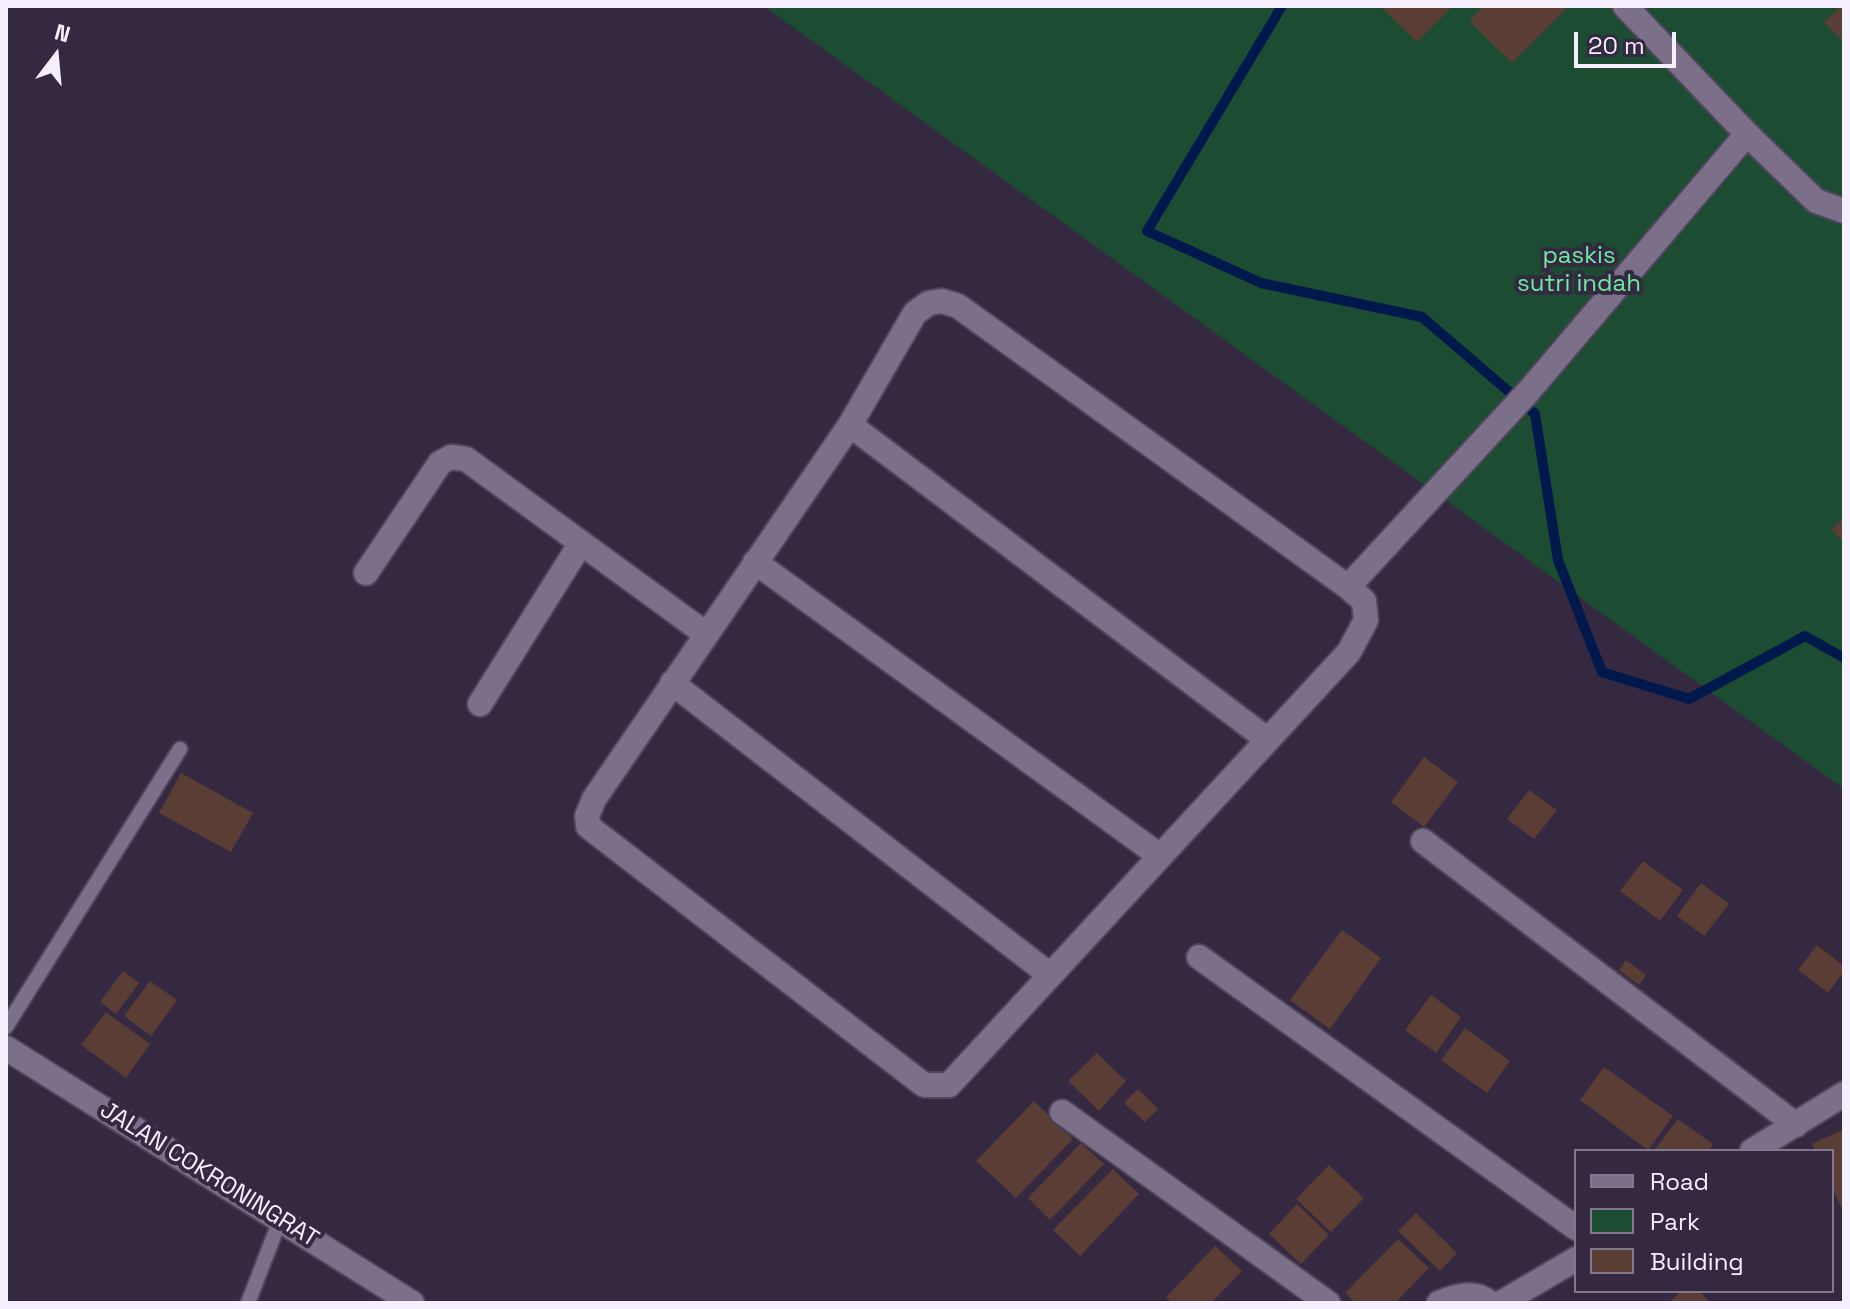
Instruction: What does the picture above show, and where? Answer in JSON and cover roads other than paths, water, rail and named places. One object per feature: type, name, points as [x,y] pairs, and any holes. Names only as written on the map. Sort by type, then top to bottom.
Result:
[{"type":"street","points":[[1625,6],[1747,134],[1816,201],[1844,211]]},
{"type":"street","points":[[1348,587],[1528,392],[1747,134]]},
{"type":"street","points":[[942,301],[958,306],[1348,587],[1364,601],[1366,620],[1349,652],[949,1085],[924,1085],[588,826],[587,816],[594,799],[850,425],[915,313],[929,303],[942,301]]},
{"type":"street","points":[[850,425],[1268,740]]},
{"type":"street","points":[[366,573],[440,463],[451,457],[466,459],[706,634]]},
{"type":"street","points":[[480,704],[581,543]]},
{"type":"street","points":[[755,562],[1160,856]]},
{"type":"street","points":[[672,683],[1050,975]]},
{"type":"street","points":[[1423,841],[1796,1125]]},
{"type":"street","points":[[1199,957],[1574,1227]]},
{"type":"street","name":"JALAN COKRONINGRAT","points":[[6,1048],[412,1303]]},
{"type":"street","points":[[1755,1149],[1844,1094]]},
{"type":"street","points":[[1062,1112],[1328,1303]]},
{"type":"street","points":[[1501,1303],[1574,1260]]},
{"type":"street","points":[[1439,1303],[1453,1297],[1478,1295],[1490,1303]]},
{"type":"lane","points":[[6,1027],[180,749]]},
{"type":"lane","points":[[248,1303],[280,1220]]},
{"type":"waterway","points":[[1282,6],[1147,231],[1261,283],[1422,317],[1535,414],[1558,560],[1602,672],[1689,699],[1805,636],[1844,658]]},
{"type":"park label","name":"paskis sutri indah","points":[[1579,270]]}]
